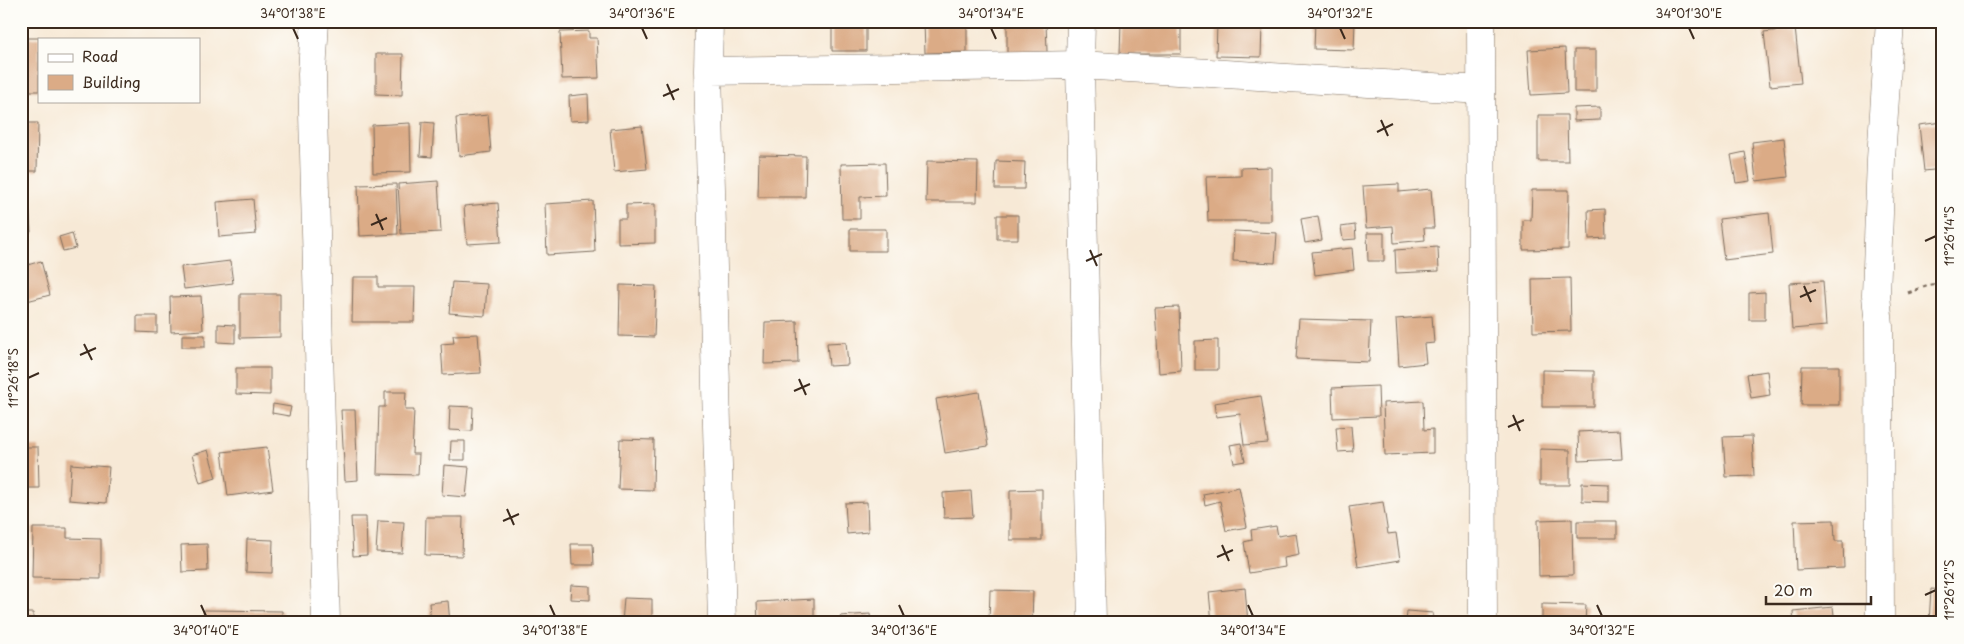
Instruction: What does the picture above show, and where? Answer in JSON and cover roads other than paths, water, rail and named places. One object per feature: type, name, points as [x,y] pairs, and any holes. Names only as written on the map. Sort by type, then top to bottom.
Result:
[{"type":"street","points":[[316,21],[312,74],[326,623]]},
{"type":"street","points":[[709,21],[708,71],[722,623]]},
{"type":"street","points":[[1081,21],[1080,65],[1092,623]]},
{"type":"street","points":[[1481,21],[1483,623]]},
{"type":"street","points":[[1880,623],[1879,326],[1876,295],[1881,159],[1890,21]]},
{"type":"street","points":[[708,71],[1080,65],[1481,90]]}]
